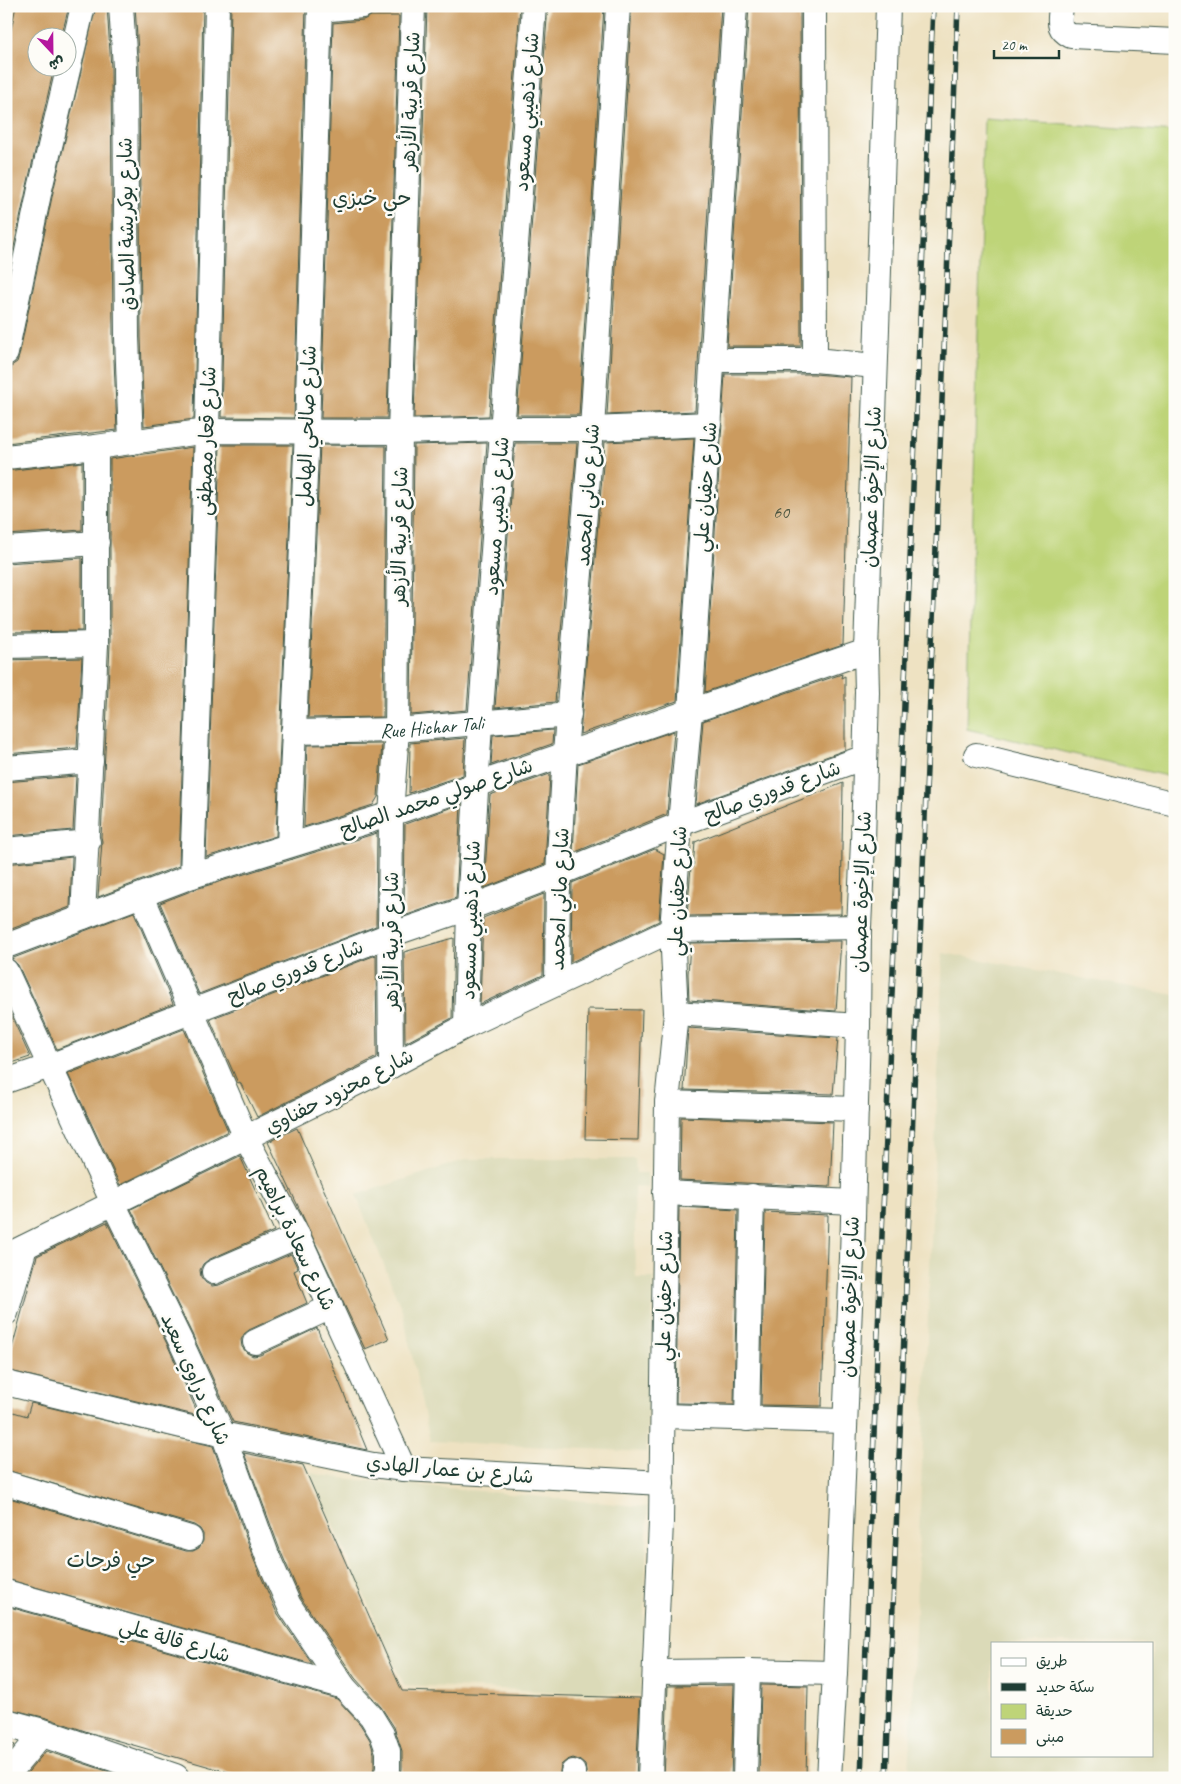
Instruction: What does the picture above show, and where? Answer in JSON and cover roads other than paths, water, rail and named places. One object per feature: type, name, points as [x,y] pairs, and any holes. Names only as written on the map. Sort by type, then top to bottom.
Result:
[{"type":"street","points":[[6,353],[40,189],[83,6]]},
{"type":"street","name":"شارع بوكريشة الصادق","points":[[121,6],[125,67],[127,337],[131,442]]},
{"type":"street","name":"شارع قعار مصطفى","points":[[192,876],[207,430],[217,6]]},
{"type":"street","points":[[320,8],[362,6]]},
{"type":"street","name":"شارع قريبة الأزهر","points":[[391,1066],[391,814],[397,730],[400,432],[413,6]]},
{"type":"street","name":"شارع ذهيبي مسعود","points":[[466,1026],[469,908],[480,724],[534,6]]},
{"type":"street","name":"شارع ماني امحمد","points":[[557,983],[558,874],[592,429],[618,6]]},
{"type":"street","name":"شارع حفيان علي","points":[[650,1778],[662,1483],[667,1103],[676,1013],[672,930],[690,712],[735,6]]},
{"type":"street","points":[[814,6],[815,360]]},
{"type":"street","name":"شارع الإخوة عصمان","points":[[829,1778],[835,1673],[853,1202],[865,757],[866,651],[888,6]]},
{"type":"street","points":[[1061,6],[1060,26],[1064,32],[1071,36],[1175,41]]},
{"type":"street","name":"شارع صالحي الهامل","points":[[289,845],[307,430],[320,8]]},
{"type":"street","points":[[713,360],[815,360],[875,366]]},
{"type":"street","points":[[6,457],[96,447],[207,430],[400,432],[592,429],[709,424]]},
{"type":"street","points":[[83,918],[96,644],[96,447]]},
{"type":"street","points":[[6,549],[97,543]]},
{"type":"street","points":[[6,646],[96,644]]},
{"type":"street","name":"شارع صولي محمد الصالح","points":[[6,946],[192,876],[391,814],[866,651]]},
{"type":"street","name":"Rue Hichar Tali","points":[[293,732],[397,730],[569,715]]},
{"type":"street","points":[[976,756],[1175,804]]},
{"type":"street","name":"شارع قدوري صالح","points":[[6,1081],[50,1066],[390,934],[469,908],[680,824],[865,757]]},
{"type":"street","points":[[6,768],[90,761]]},
{"type":"street","points":[[6,850],[88,842]]},
{"type":"street","name":"شارع سعادة براهيم","points":[[142,896],[193,1010],[246,1138],[298,1236],[404,1469]]},
{"type":"street","points":[[672,930],[859,928]]},
{"type":"street","name":"شارع محزود حفناوي","points":[[15,1252],[391,1066],[466,1026],[672,930]]},
{"type":"street","name":"شارع دراوي سعيد","points":[[6,971],[113,1203],[180,1340],[223,1434],[267,1555],[289,1605],[344,1687],[371,1716],[382,1734],[388,1751],[388,1769],[385,1778]]},
{"type":"street","points":[[676,1013],[858,1026]]},
{"type":"street","points":[[667,1103],[856,1109]]},
{"type":"street","points":[[665,1192],[853,1202]]},
{"type":"street","points":[[747,1419],[752,1196]]},
{"type":"street","points":[[214,1272],[298,1236]]},
{"type":"street","points":[[6,1313],[15,1252]]},
{"type":"street","points":[[255,1342],[331,1307]]},
{"type":"street","name":"شارع بن عمار الهادي","points":[[6,1383],[223,1434],[373,1465],[404,1469],[662,1483]]},
{"type":"street","points":[[663,1416],[844,1422]]},
{"type":"street","points":[[6,1483],[190,1538]]},
{"type":"street","name":"شارع قالة علي","points":[[6,1592],[344,1687]]},
{"type":"street","points":[[745,1778],[748,1671]]},
{"type":"street","points":[[655,1672],[748,1671],[835,1673]]},
{"type":"street","points":[[6,1723],[43,1733],[165,1776]]},
{"type":"street","points":[[6,1777],[43,1733]]},
{"type":"railway","points":[[861,1778],[933,6]]},
{"type":"railway","points":[[886,1778],[958,6]]},
{"type":"district","name":"حي خبزي","points":[[372,198]]},
{"type":"district","name":"حي فرحات","points":[[111,1560]]}]
